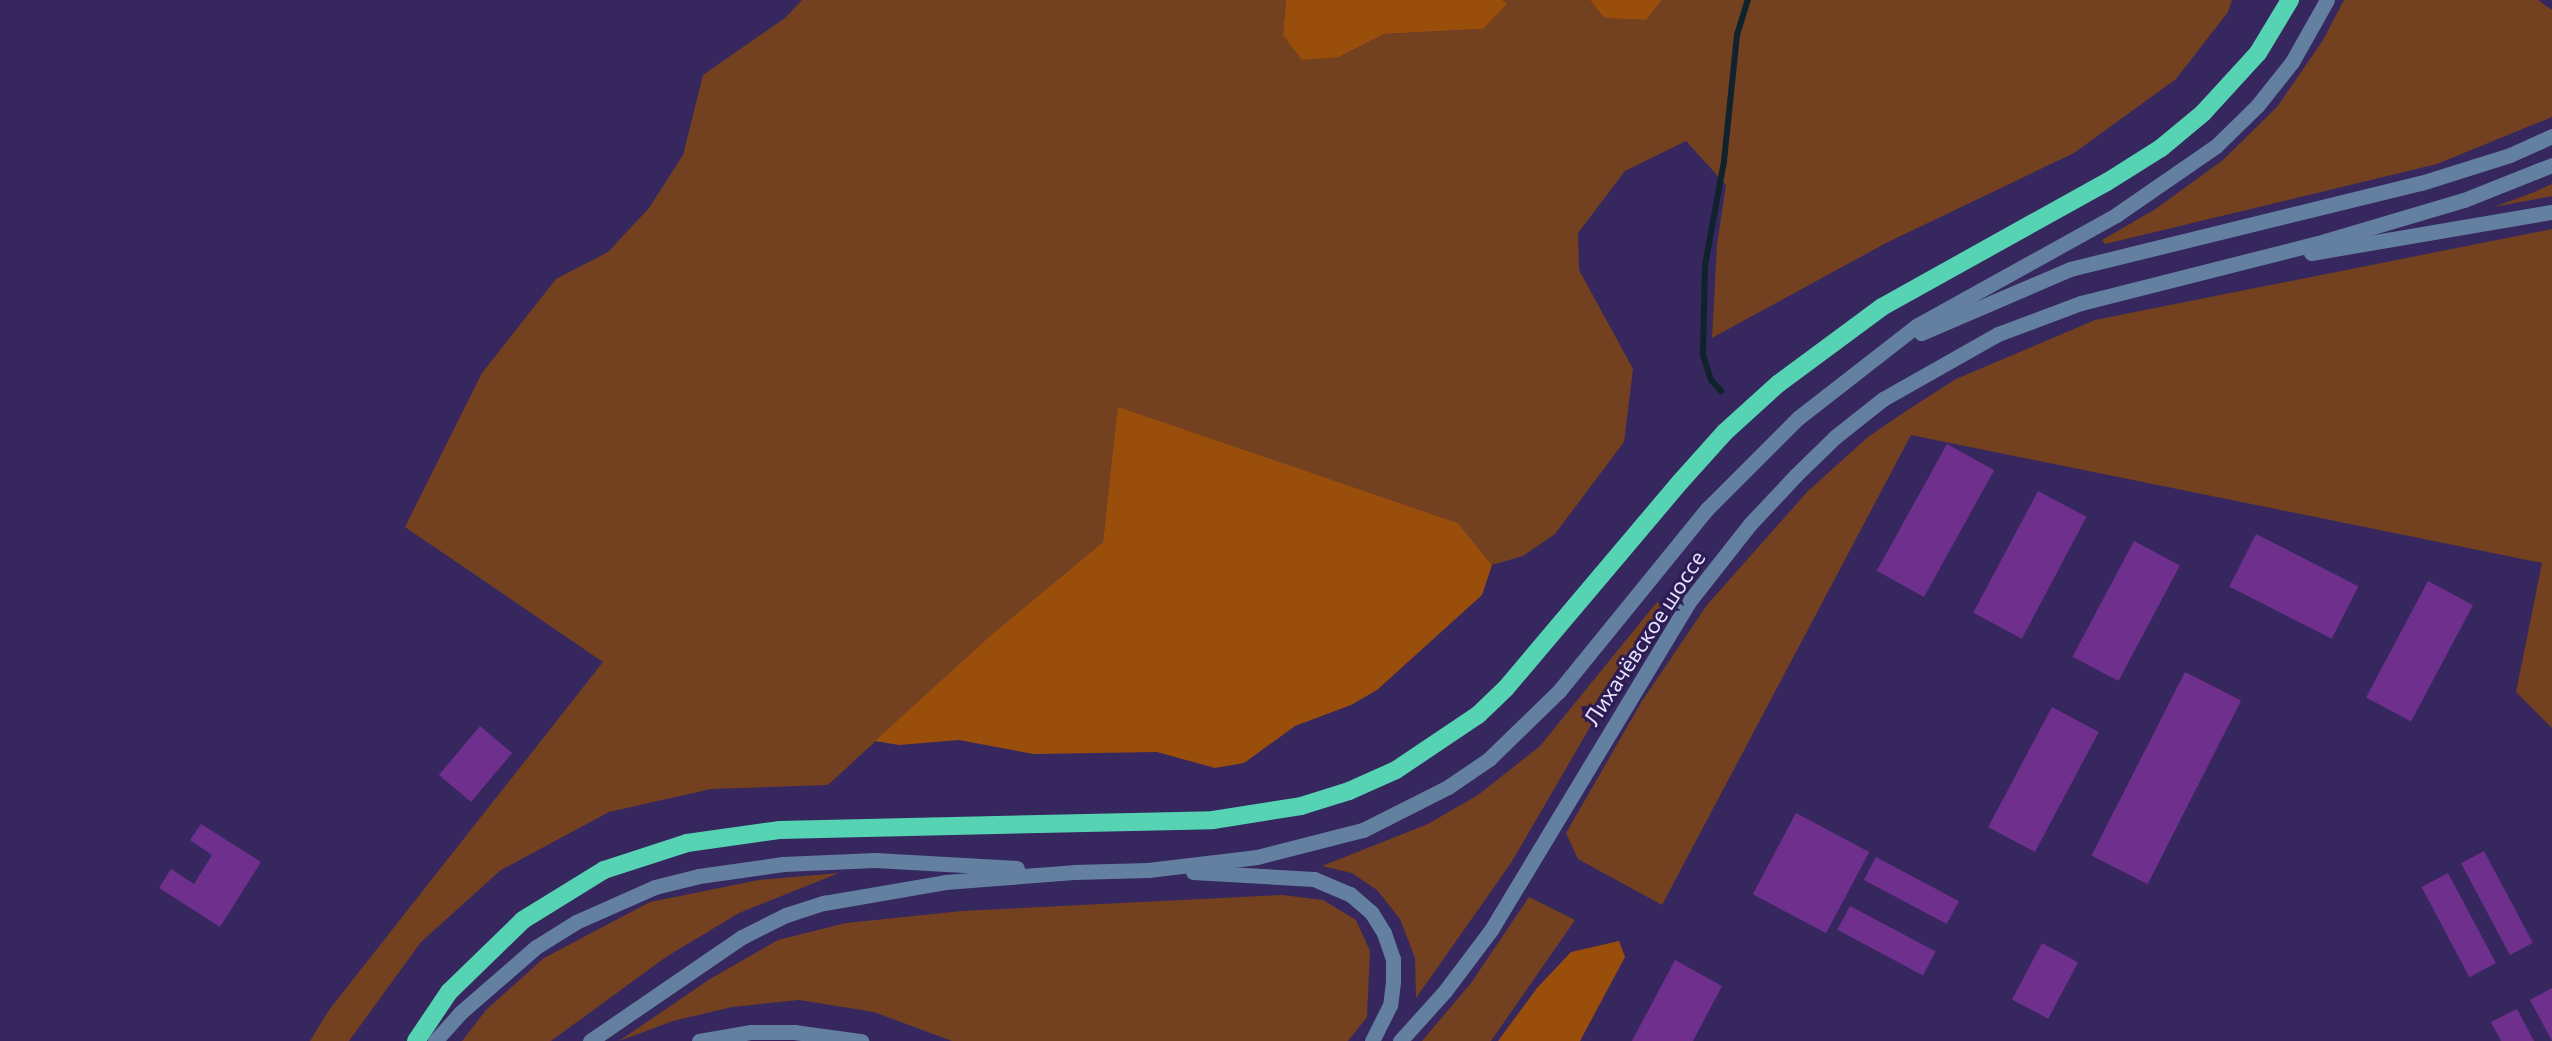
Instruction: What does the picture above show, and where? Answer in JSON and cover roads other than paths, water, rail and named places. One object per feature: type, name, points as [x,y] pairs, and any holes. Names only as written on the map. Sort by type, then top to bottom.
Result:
[{"type":"highway","points":[[416,1041],[450,992],[523,920],[604,870],[687,843],[779,830],[1213,820],[1301,806],[1349,791],[1396,770],[1478,715],[1506,688],[1681,480],[1725,432],[1778,384],[1830,342],[1882,307],[2107,182],[2161,148],[2203,113],[2258,53],[2290,0]]},
{"type":"main road","points":[[1148,870],[1257,857],[1352,833],[1409,808],[1456,782],[1489,759],[1560,691],[1707,509],[1753,459],[1842,382],[1916,326],[2116,215],[2216,146],[2257,106],[2292,62],[2327,0]]},
{"type":"main road","points":[[1875,359],[1968,311],[2070,269],[2421,183],[2510,155],[2552,136]]},
{"type":"main road","points":[[2242,262],[2464,200],[2552,165]]},
{"type":"main road","points":[[2242,262],[2377,244],[2552,212]]},
{"type":"main road","name":"Лихачёвское шоссе","points":[[1400,1041],[1445,991],[1491,930],[1535,861],[1646,667],[1691,599],[1750,524],[1835,437],[1883,399],[1998,334],[2144,284],[2242,262]]},
{"type":"main road","points":[[435,1041],[460,1012],[536,947],[621,901],[699,876],[783,864],[874,861],[1074,872]]},
{"type":"main road","points":[[590,1041],[695,966],[786,915],[869,893],[1074,872],[1148,870],[1302,877],[1350,894],[1371,912],[1384,933],[1393,959],[1390,1005],[1372,1041]]},
{"type":"main road","points":[[699,1041],[751,1032],[794,1032],[861,1041]]},
{"type":"waterway","points":[[1721,391],[1711,380],[1703,355],[1705,265],[1724,161],[1737,35],[1748,0]]}]
